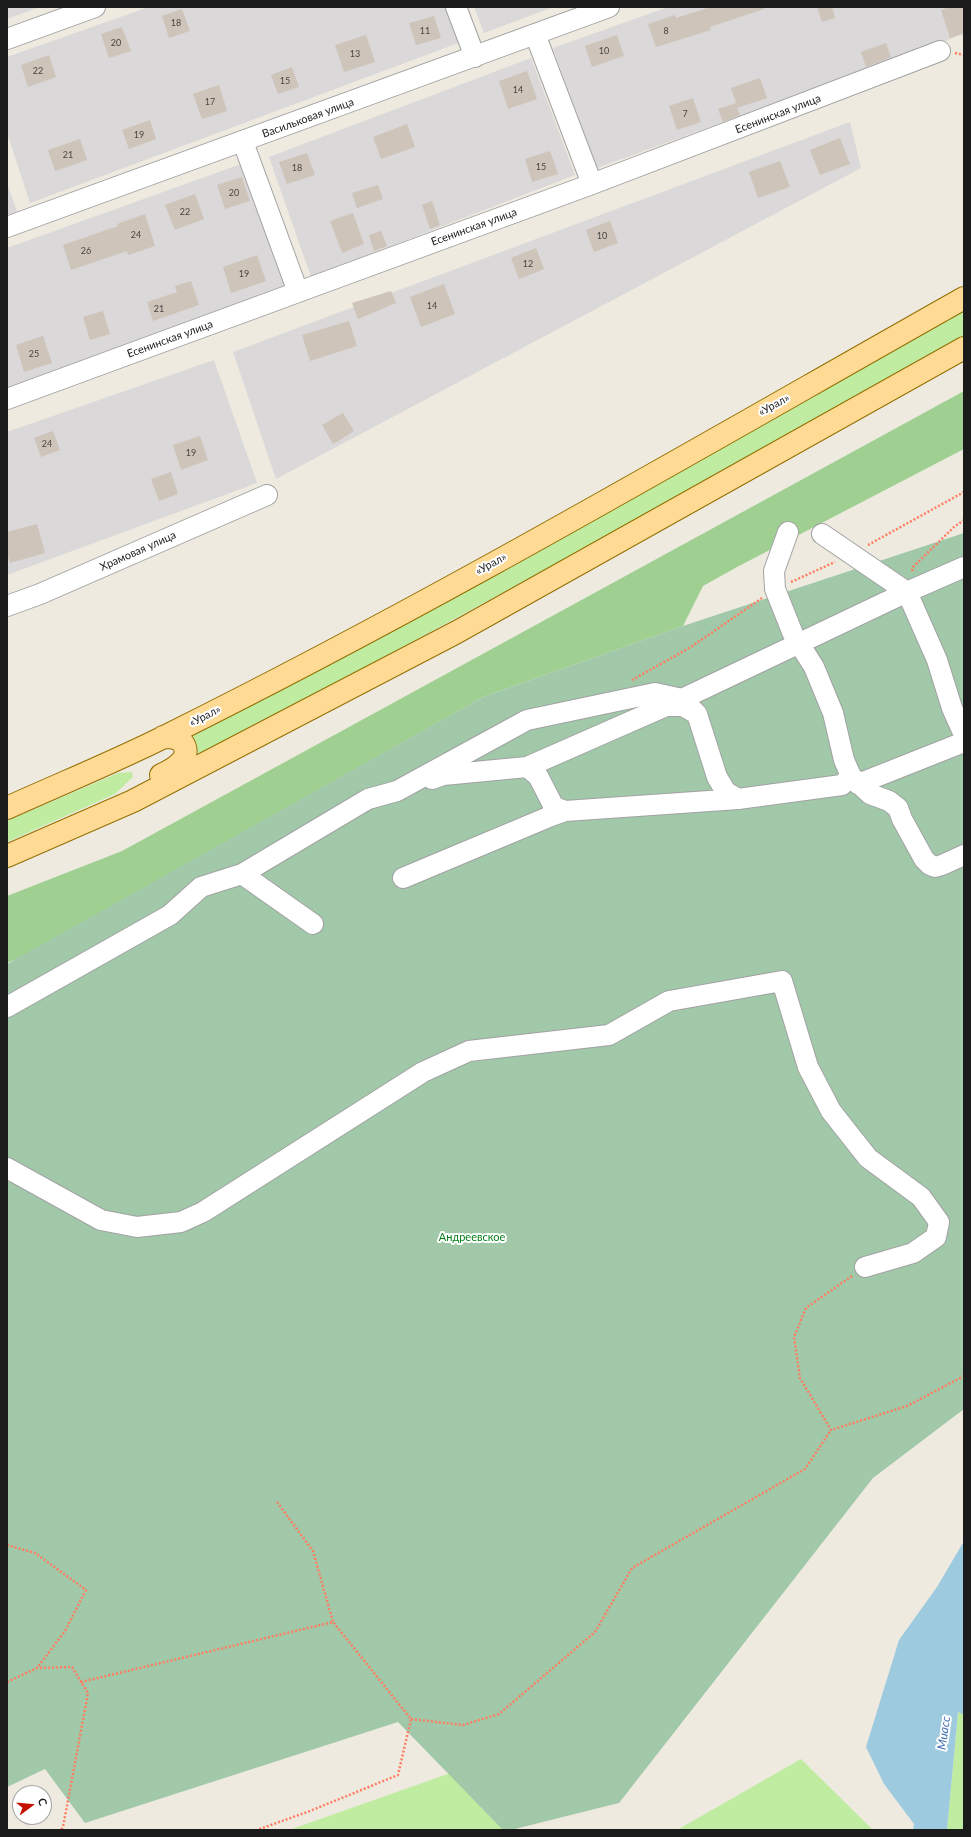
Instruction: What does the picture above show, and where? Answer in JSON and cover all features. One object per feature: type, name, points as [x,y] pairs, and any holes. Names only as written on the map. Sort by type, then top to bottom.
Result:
[{"type":"main road","name":"«Урал»","points":[[7,808],[163,737],[292,672],[457,584],[964,298]]},
{"type":"main road","points":[[7,856],[134,801],[457,632],[964,348]]},
{"type":"main road","points":[[46,839],[52,829],[63,821],[167,772],[181,763],[186,755],[185,747],[181,741],[174,738],[163,737]]},
{"type":"street","points":[[7,39],[95,7]]},
{"type":"street","points":[[456,7],[475,57]]},
{"type":"street","name":"Васильковая улица","points":[[7,227],[609,7]]},
{"type":"street","points":[[535,34],[592,184]]},
{"type":"street","name":"Есенинская улица","points":[[7,399],[592,184],[940,51]]},
{"type":"street","points":[[243,142],[298,292]]},
{"type":"street","name":"Храмовая улица","points":[[7,606],[40,594],[267,495]]},
{"type":"street","points":[[788,532],[774,571],[775,589],[793,634],[814,667],[833,713],[844,760],[854,780],[870,794],[889,801],[898,808],[902,820],[924,859],[930,865],[936,867],[964,855]]},
{"type":"street","points":[[822,534],[907,592],[937,660],[952,708],[964,735]]},
{"type":"street","points":[[682,699],[907,592],[964,567]]},
{"type":"street","points":[[397,791],[527,720],[656,693],[682,699],[696,714],[717,777],[726,792],[738,799]]},
{"type":"street","points":[[7,1007],[170,915],[201,887],[242,874],[368,799],[397,791],[443,775],[528,767],[666,706],[683,706],[696,714]]},
{"type":"street","points":[[403,878],[556,811],[738,799],[842,785],[964,742]]},
{"type":"street","points":[[528,767],[538,776],[556,811]]},
{"type":"street","points":[[242,874],[313,924]]},
{"type":"street","points":[[7,1168],[101,1220],[136,1227],[181,1222],[204,1212],[423,1072],[469,1051],[609,1035],[670,1001],[782,981],[808,1067],[831,1111],[868,1158],[921,1197],[939,1222],[936,1237],[913,1253],[865,1267]]},
{"type":"path","points":[[630,681],[691,647],[775,589],[851,554],[964,492]]},
{"type":"path","points":[[907,592],[913,567],[954,527],[964,520]]},
{"type":"path","points":[[831,1430],[800,1378],[794,1337],[806,1308],[865,1267]]},
{"type":"path","points":[[277,1502],[313,1550],[333,1622],[411,1719],[463,1725],[499,1714],[595,1632],[632,1568],[805,1469],[831,1430],[907,1406],[964,1376]]},
{"type":"path","points":[[7,1544],[35,1553],[86,1590],[65,1631],[38,1668]]},
{"type":"path","points":[[81,1682],[333,1622]]},
{"type":"path","points":[[7,1682],[38,1668],[72,1667],[88,1693],[63,1827],[61,1830]]},
{"type":"path","points":[[257,1830],[310,1811],[398,1775],[411,1719]]},
{"type":"shaded area","points":[[7,7],[40,7],[7,19]]},
{"type":"shaded area","points":[[149,7],[448,7],[461,42],[30,203],[7,133],[7,57]]},
{"type":"shaded area","points":[[474,7],[553,7],[484,33]]},
{"type":"shaded area","points":[[668,7],[964,7],[964,34],[597,168],[553,48]]},
{"type":"shaded area","points":[[531,58],[575,175],[311,277],[269,157]]},
{"type":"shaded area","points":[[850,122],[861,168],[276,479],[233,352]]},
{"type":"shaded area","points":[[244,163],[289,288],[7,388],[7,248]]},
{"type":"shaded area","points":[[7,183],[17,212],[7,215]]},
{"type":"shaded area","points":[[214,360],[257,483],[7,575],[7,432]]},
{"type":"green space","points":[[964,310],[964,338],[747,460],[211,751],[195,753],[189,739],[202,728],[328,666],[577,529]]},
{"type":"green space","points":[[964,391],[964,449],[703,586],[683,626],[483,697],[23,956],[7,963],[7,896],[122,851]]},
{"type":"green space","name":"Андреевское","points":[[964,533],[964,1409],[873,1478],[619,1803],[511,1830],[503,1830],[398,1722],[85,1823],[45,1769],[7,1787],[7,964],[483,697],[683,626]]},
{"type":"green space","points":[[132,772],[133,777],[115,794],[7,842],[7,821],[118,773]]},
{"type":"green space","points":[[958,1711],[964,1715],[964,1830],[947,1830]]},
{"type":"green space","points":[[801,1759],[873,1830],[677,1830]]},
{"type":"green space","points":[[459,1770],[504,1830],[289,1830]]},
{"type":"water","name":"Миасс","points":[[964,1541],[964,1715],[958,1712],[947,1830],[913,1830],[914,1824],[884,1784],[866,1747],[899,1640],[937,1587]]},
{"type":"building","points":[[711,7],[764,7],[764,9],[710,27],[711,30],[656,47],[648,24],[675,15],[676,18]]},
{"type":"building","points":[[817,7],[832,7],[835,18],[822,22]]},
{"type":"building","points":[[950,7],[964,7],[964,33],[950,38],[941,10]]},
{"type":"building","points":[[182,9],[190,31],[169,38],[162,16]]},
{"type":"building","points":[[434,16],[441,38],[416,45],[409,23]]},
{"type":"building","points":[[122,27],[131,51],[109,58],[101,34]]},
{"type":"building","points":[[366,35],[375,62],[344,72],[335,45]]},
{"type":"building","points":[[617,35],[624,56],[592,67],[585,46]]},
{"type":"building","points":[[886,43],[891,57],[866,67],[861,52]]},
{"type":"building","points":[[49,55],[56,77],[28,87],[21,65]]},
{"type":"building","points":[[292,67],[299,87],[278,94],[271,75]]},
{"type":"building","points":[[527,71],[537,99],[508,109],[499,81]]},
{"type":"building","points":[[760,78],[767,98],[737,108],[740,115],[723,122],[718,109],[736,103],[731,88]]},
{"type":"building","points":[[219,85],[227,111],[202,119],[193,94]]},
{"type":"building","points":[[693,98],[701,122],[677,130],[669,106]]},
{"type":"building","points":[[150,120],[156,139],[129,149],[122,130]]},
{"type":"building","points":[[407,124],[415,147],[381,159],[373,137]]},
{"type":"building","points":[[840,138],[850,164],[820,175],[810,150]]},
{"type":"building","points":[[80,139],[87,160],[55,171],[48,150]]},
{"type":"building","points":[[550,151],[558,174],[532,182],[525,159]]},
{"type":"building","points":[[307,153],[315,175],[287,184],[279,162]]},
{"type":"building","points":[[780,161],[790,187],[758,198],[749,172]]},
{"type":"building","points":[[242,177],[250,201],[225,209],[217,185]]},
{"type":"building","points":[[378,185],[383,199],[357,208],[352,193]]},
{"type":"building","points":[[195,194],[204,219],[175,230],[165,205]]},
{"type":"building","points":[[432,201],[440,225],[430,229],[422,205]]},
{"type":"building","points":[[353,213],[364,244],[342,253],[330,221]]},
{"type":"building","points":[[145,214],[155,246],[128,255],[127,251],[71,270],[63,245],[118,226],[117,224]]},
{"type":"building","points":[[610,221],[618,243],[594,252],[586,230]]},
{"type":"building","points":[[381,231],[387,246],[374,251],[369,235]]},
{"type":"building","points":[[536,248],[544,269],[519,279],[511,258]]},
{"type":"building","points":[[257,255],[266,281],[231,293],[223,267]]},
{"type":"building","points":[[191,281],[199,305],[153,321],[147,302],[177,292],[175,286]]},
{"type":"building","points":[[444,284],[455,314],[421,327],[410,297]]},
{"type":"building","points":[[391,291],[396,303],[358,319],[352,303]]},
{"type":"building","points":[[103,311],[110,334],[90,340],[83,317]]},
{"type":"building","points":[[349,321],[357,346],[310,361],[302,335]]},
{"type":"building","points":[[43,336],[52,363],[24,372],[16,345]]},
{"type":"building","points":[[343,413],[354,431],[333,444],[322,425]]},
{"type":"building","points":[[53,431],[60,450],[41,457],[34,438]]},
{"type":"building","points":[[200,436],[208,460],[181,470],[173,445]]},
{"type":"building","points":[[171,472],[178,494],[159,501],[151,479]]},
{"type":"building","points":[[37,524],[45,553],[10,563],[7,554],[7,532]]}]
